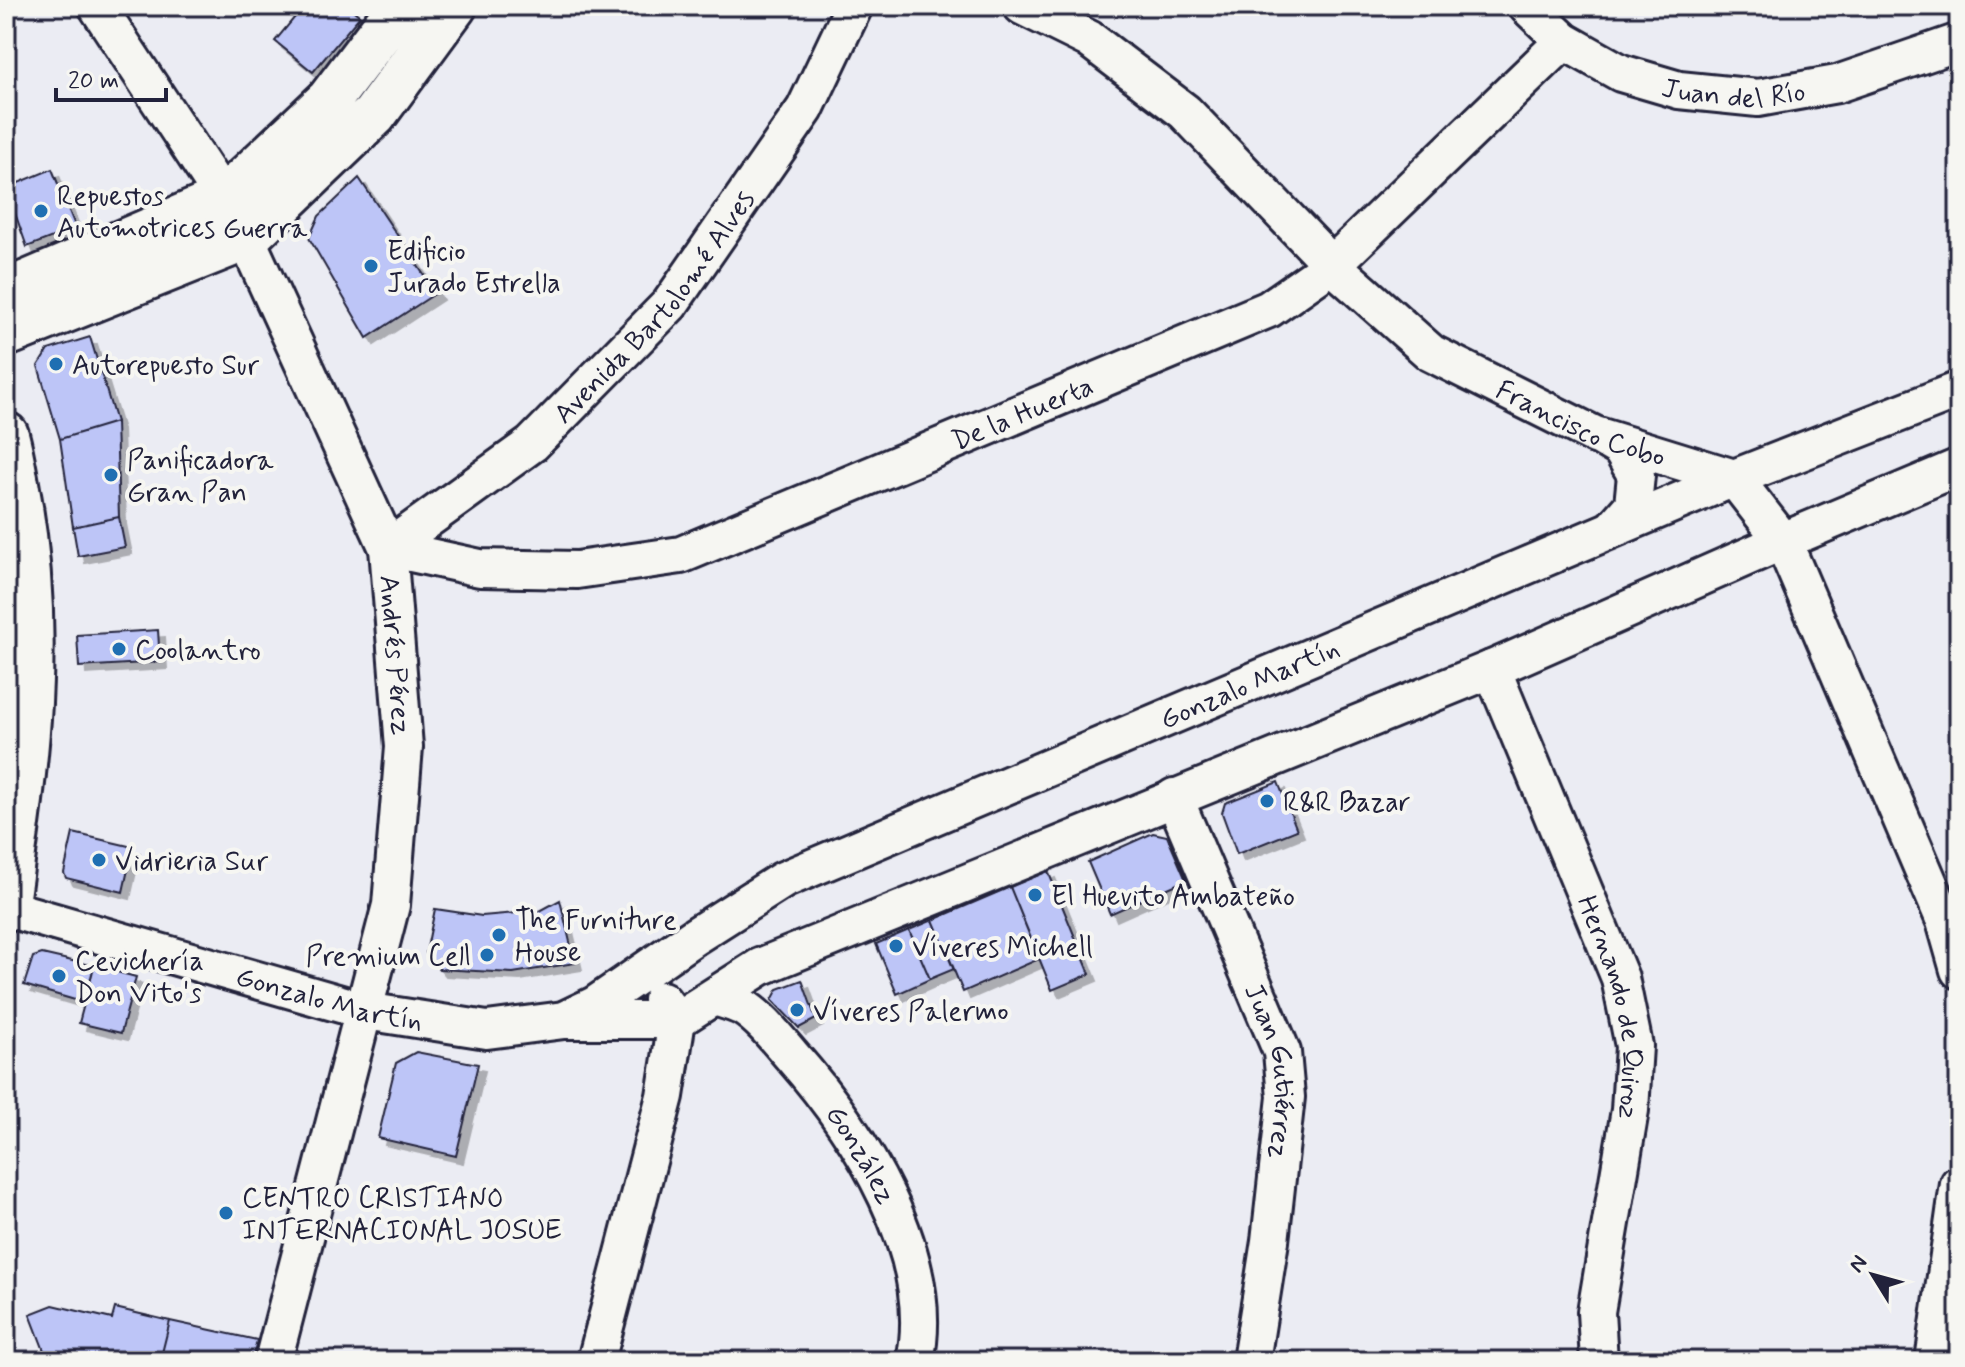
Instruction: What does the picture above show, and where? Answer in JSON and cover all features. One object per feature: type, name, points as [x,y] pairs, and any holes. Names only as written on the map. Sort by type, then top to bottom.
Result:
[{"type":"street","name":"Andrés Pérez","points":[[97,6],[224,199],[246,238],[388,548],[404,747],[391,905],[273,1361]]},
{"type":"street","points":[[6,292],[224,199],[329,100],[400,6]]},
{"type":"street","points":[[6,334],[246,238],[374,115],[454,6]]},
{"type":"street","name":"Avenida Bartolomé Alves","points":[[388,548],[532,444],[670,304],[805,109],[854,6]]},
{"type":"street","name":"Francisco Cobo","points":[[1022,6],[1089,39],[1185,112],[1332,265],[1431,353],[1595,435],[1734,478]]},
{"type":"street","name":"Juan del Río","points":[[1527,6],[1564,41],[1621,73],[1679,90],[1758,98],[1837,84],[1959,42]]},
{"type":"street","name":"De la Huerta","points":[[388,548],[480,568],[549,570],[577,570],[681,555],[1269,309],[1332,265],[1564,41]]},
{"type":"street","name":"Gonzalo Martín","points":[[564,1020],[624,987],[695,936],[783,880],[1613,528],[1959,390]]},
{"type":"street","points":[[6,435],[28,555],[32,617],[30,715],[6,906]]},
{"type":"street","points":[[1595,435],[1621,449],[1636,475],[1633,505],[1613,528]]},
{"type":"street","points":[[677,1020],[760,967],[1492,669],[1959,467]]},
{"type":"street","points":[[1734,478],[1783,541],[1945,921],[1959,970]]},
{"type":"street","name":"Hernando de Quiroz","points":[[1492,669],[1620,978],[1634,1046],[1630,1110],[1596,1312],[1599,1361]]},
{"type":"street","name":"Juan Gutiérrez","points":[[1174,797],[1282,1052],[1286,1097],[1270,1241],[1251,1361]]},
{"type":"street","name":"Gonzalo Martín","points":[[6,906],[365,1011],[487,1030],[564,1020],[677,1020]]},
{"type":"street","points":[[596,1361],[665,1096],[677,1020],[656,995],[644,989],[624,987]]},
{"type":"street","name":"González","points":[[715,997],[743,1008],[771,1032],[815,1082],[853,1136],[884,1189],[906,1248],[917,1293],[919,1341],[915,1361]]},
{"type":"street","points":[[1934,1361],[1959,1184]]},
{"type":"building","points":[[304,6],[348,6],[360,16],[313,72],[275,41]]},
{"type":"building","name":"Repuestos Automotrices Guerra","points":[[52,169],[76,228],[27,247],[6,188]]},
{"type":"building","name":"Edificio Jurado Estrella","points":[[359,178],[436,293],[367,338],[309,238],[319,216]]},
{"type":"building","points":[[90,337],[116,422],[60,439],[38,366],[48,350]]},
{"type":"building","points":[[116,422],[119,517],[73,527],[60,439]]},
{"type":"building","points":[[119,517],[125,547],[78,556],[73,527]]},
{"type":"building","name":"Coolantro","points":[[158,630],[160,662],[79,667],[77,635]]},
{"type":"building","points":[[1278,782],[1297,830],[1237,854],[1222,813],[1225,803]]},
{"type":"building","name":"Vidrieria Sur","points":[[73,833],[133,847],[123,892],[66,878],[64,873]]},
{"type":"building","points":[[1153,833],[1167,836],[1186,880],[1110,914],[1088,862]]},
{"type":"building","points":[[1048,871],[1090,974],[1052,990],[1010,887]]},
{"type":"building","points":[[1010,887],[1039,959],[963,992],[933,920]]},
{"type":"building","name":"The Furniture House","points":[[560,900],[575,963],[513,973],[439,969],[426,953],[435,909],[482,916],[540,911]]},
{"type":"building","points":[[933,920],[954,969],[930,979],[909,930]]},
{"type":"building","points":[[909,930],[930,979],[897,994],[876,944]]},
{"type":"building","name":"Cevichería Don Vito's","points":[[42,954],[94,966],[85,1003],[24,985],[33,957]]},
{"type":"building","points":[[94,966],[136,977],[121,1033],[79,1023]]},
{"type":"building","name":"Víveres Palermo","points":[[802,980],[816,1019],[799,1028],[772,1000],[778,989]]},
{"type":"building","points":[[416,1052],[478,1064],[456,1156],[378,1138],[396,1063]]},
{"type":"building","points":[[53,1305],[112,1319],[115,1308],[170,1321],[160,1361],[48,1361],[30,1314]]},
{"type":"building","points":[[170,1321],[257,1340],[252,1361],[160,1361]]},
{"type":"place","name":"Repuestos Automotrices Guerra","points":[[41,211]]},
{"type":"place","name":"Edificio Jurado Estrella","points":[[371,266]]},
{"type":"place","name":"Autorepuesto Sur","points":[[56,364]]},
{"type":"place","name":"Panificadora Gran Pan","points":[[111,475]]},
{"type":"place","name":"Coolantro","points":[[119,649]]},
{"type":"place","name":"R&R Bazar","points":[[1267,801]]},
{"type":"place","name":"Vidrieria Sur","points":[[99,860]]},
{"type":"place","name":"El Huevito Ambateño","points":[[1035,895]]},
{"type":"place","name":"The Furniture House","points":[[499,935]]},
{"type":"place","name":"Víveres Michell","points":[[896,946]]},
{"type":"place","name":"Premium Cell","points":[[487,955]]},
{"type":"place","name":"Cevichería Don Vito's","points":[[59,976]]},
{"type":"place","name":"Víveres Palermo","points":[[797,1010]]},
{"type":"place","name":"CENTRO CRISTIANO INTERNACIONAL JOSUE","points":[[226,1213]]}]
